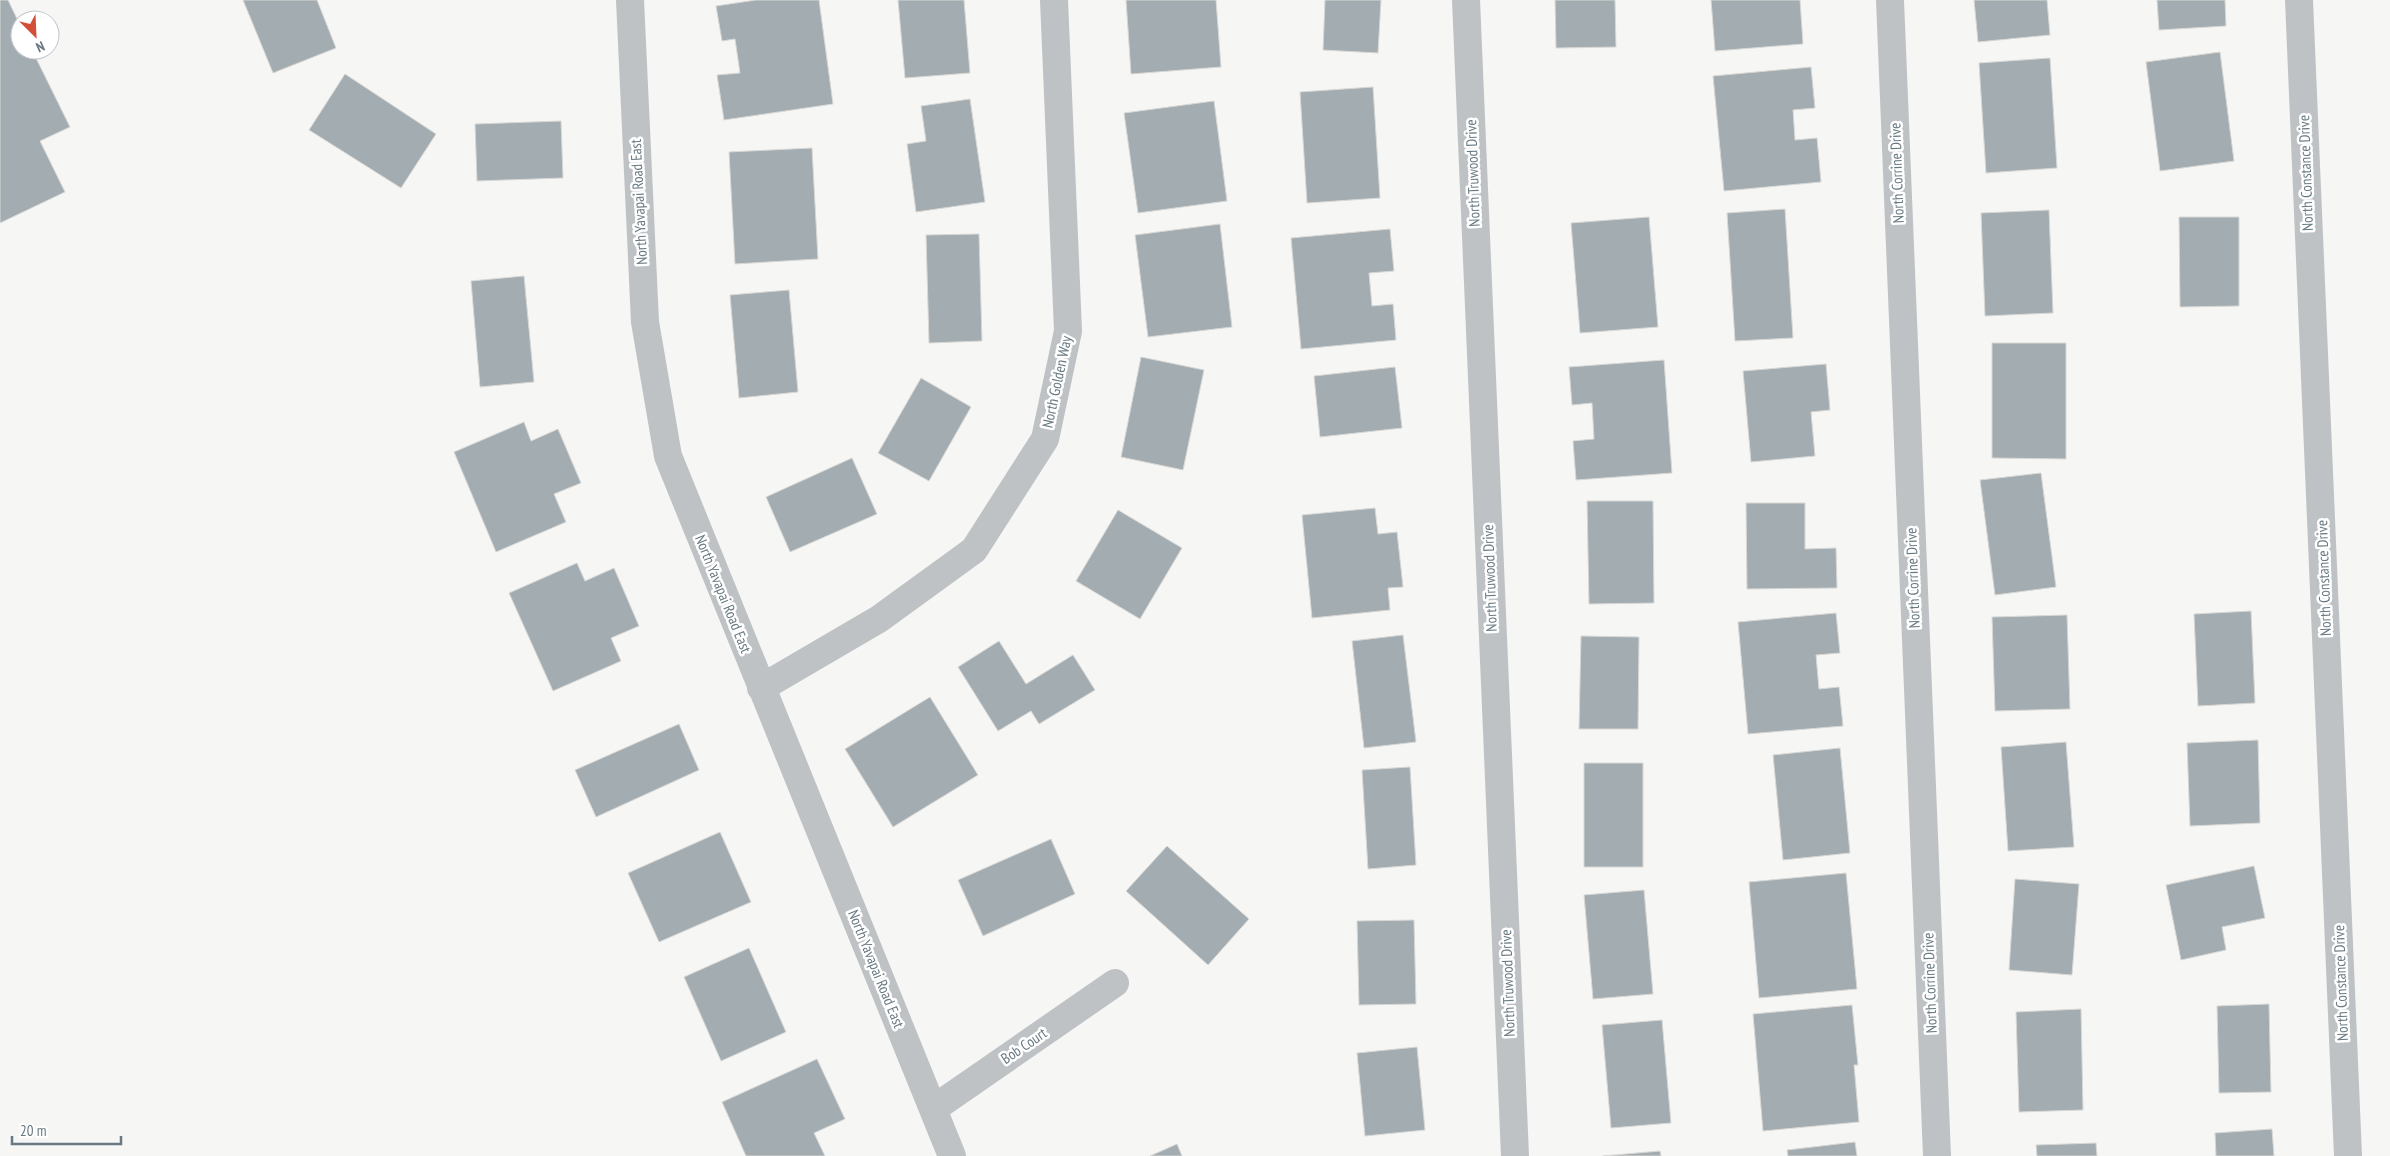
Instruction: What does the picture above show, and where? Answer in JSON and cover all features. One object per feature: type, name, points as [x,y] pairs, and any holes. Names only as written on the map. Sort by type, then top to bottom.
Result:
[{"type":"street","name":"North Yavapai Road East","points":[[630,0],[645,322],[668,456],[952,1156]]},
{"type":"street","name":"North Golden Way","points":[[761,688],[879,619],[974,550],[1045,439],[1068,331],[1054,0]]},
{"type":"street","name":"North Truwood Drive","points":[[1466,0],[1515,1156]]},
{"type":"street","name":"North Corrine Drive","points":[[1890,0],[1937,1156]]},
{"type":"street","name":"North Constance Drive","points":[[2299,0],[2348,1156]]},
{"type":"street","name":"Bob Court","points":[[932,1109],[1115,983]]},
{"type":"building","points":[[0,0],[8,0],[13,10],[10,10],[10,60],[37,60],[70,127],[40,141],[65,192],[0,223]]},
{"type":"building","points":[[243,0],[317,0],[336,48],[273,73]]},
{"type":"building","points":[[756,0],[819,0],[833,104],[724,120],[717,75],[740,73],[735,39],[722,41],[716,6]]},
{"type":"building","points":[[898,0],[964,0],[970,73],[905,78]]},
{"type":"building","points":[[1126,0],[1216,0],[1221,67],[1131,74]]},
{"type":"building","points":[[1325,0],[1381,0],[1378,53],[1323,50]]},
{"type":"building","points":[[1555,0],[1615,0],[1616,47],[1556,48]]},
{"type":"building","points":[[1711,0],[1800,0],[1803,44],[1715,51]]},
{"type":"building","points":[[1974,0],[2047,0],[2050,35],[1978,42]]},
{"type":"building","points":[[2157,0],[2225,0],[2226,26],[2159,30]]},
{"type":"building","points":[[2220,52],[2234,161],[2160,171],[2146,62]]},
{"type":"building","points":[[2050,58],[2057,168],[1986,173],[1979,63]]},
{"type":"building","points":[[1811,67],[1815,108],[1793,110],[1795,140],[1817,138],[1821,182],[1724,191],[1713,76]]},
{"type":"building","points":[[345,74],[436,134],[401,188],[309,130]]},
{"type":"building","points":[[1373,87],[1380,198],[1307,203],[1300,92]]},
{"type":"building","points":[[970,99],[985,202],[916,212],[907,144],[926,141],[921,106]]},
{"type":"building","points":[[1214,101],[1227,201],[1138,213],[1124,113]]},
{"type":"building","points":[[561,121],[563,178],[477,181],[475,124]]},
{"type":"building","points":[[812,148],[818,259],[735,264],[729,152]]},
{"type":"building","points":[[1785,209],[1793,338],[1735,341],[1727,213]]},
{"type":"building","points":[[2049,210],[2053,313],[1985,316],[1981,213]]},
{"type":"building","points":[[1649,217],[1658,327],[1580,333],[1571,223]]},
{"type":"building","points":[[2179,217],[2239,217],[2239,306],[2180,307]]},
{"type":"building","points":[[1220,224],[1232,327],[1148,337],[1135,235]]},
{"type":"building","points":[[1390,229],[1394,271],[1369,273],[1372,306],[1393,304],[1396,340],[1301,349],[1291,238]]},
{"type":"building","points":[[979,234],[982,341],[929,343],[926,235]]},
{"type":"building","points":[[524,276],[534,382],[480,387],[471,281]]},
{"type":"building","points":[[789,290],[798,392],[739,398],[730,295]]},
{"type":"building","points":[[1992,343],[2066,343],[2066,459],[1992,458]]},
{"type":"building","points":[[1141,357],[1204,370],[1183,470],[1121,457]]},
{"type":"building","points":[[1664,360],[1672,473],[1576,480],[1573,441],[1594,439],[1592,403],[1572,405],[1569,367]]},
{"type":"building","points":[[1826,364],[1830,410],[1811,412],[1815,456],[1751,462],[1743,371]]},
{"type":"building","points":[[1395,367],[1402,428],[1320,437],[1314,376]]},
{"type":"building","points":[[921,378],[971,407],[929,481],[878,453]]},
{"type":"building","points":[[524,422],[531,441],[558,429],[581,483],[554,494],[566,522],[496,552],[454,452]]},
{"type":"building","points":[[852,458],[877,514],[790,552],[766,497]]},
{"type":"building","points":[[2041,473],[2056,587],[1995,595],[1980,480]]},
{"type":"building","points":[[1587,501],[1653,501],[1654,603],[1589,604]]},
{"type":"building","points":[[1746,503],[1805,503],[1805,549],[1836,548],[1837,588],[1747,589]]},
{"type":"building","points":[[1375,508],[1378,534],[1397,532],[1403,587],[1388,588],[1390,610],[1312,618],[1302,515]]},
{"type":"building","points":[[1118,510],[1182,548],[1140,619],[1076,581]]},
{"type":"building","points":[[577,563],[585,581],[614,568],[639,626],[611,638],[621,661],[553,691],[509,593]]},
{"type":"building","points":[[2251,611],[2255,703],[2198,706],[2194,614]]},
{"type":"building","points":[[1836,613],[1840,653],[1816,655],[1819,689],[1839,687],[1843,726],[1748,734],[1738,622]]},
{"type":"building","points":[[2067,615],[2070,709],[1995,711],[1992,617]]},
{"type":"building","points":[[1403,635],[1416,742],[1364,748],[1352,641]]},
{"type":"building","points":[[1581,636],[1639,637],[1638,729],[1579,729]]},
{"type":"building","points":[[999,641],[1026,684],[1073,655],[1095,690],[1039,724],[1031,711],[998,731],[958,667]]},
{"type":"building","points":[[930,697],[978,775],[893,827],[845,749]]},
{"type":"building","points":[[679,724],[699,770],[596,817],[575,770]]},
{"type":"building","points":[[2258,740],[2260,823],[2190,826],[2187,743]]},
{"type":"building","points":[[2066,742],[2074,847],[2008,851],[2001,747]]},
{"type":"building","points":[[1840,748],[1850,853],[1783,860],[1773,755]]},
{"type":"building","points":[[1584,763],[1643,763],[1643,867],[1584,867]]},
{"type":"building","points":[[1410,767],[1416,865],[1368,869],[1362,770]]},
{"type":"building","points":[[720,832],[751,902],[659,942],[628,873]]},
{"type":"building","points":[[1051,839],[1075,894],[983,936],[958,880]]},
{"type":"building","points":[[1167,846],[1249,919],[1208,965],[1126,891]]},
{"type":"building","points":[[2254,866],[2265,918],[2222,927],[2226,950],[2181,960],[2166,885]]},
{"type":"building","points":[[1846,873],[1857,989],[1759,998],[1749,882]]},
{"type":"building","points":[[2015,879],[2079,884],[2072,975],[2009,970]]},
{"type":"building","points":[[1644,890],[1653,994],[1593,999],[1584,895]]},
{"type":"building","points":[[1414,920],[1416,1004],[1359,1005],[1357,921]]},
{"type":"building","points":[[749,948],[786,1032],[721,1061],[684,977]]},
{"type":"building","points":[[2269,1004],[2271,1092],[2219,1093],[2217,1006]]},
{"type":"building","points":[[1852,1005],[1858,1065],[1854,1065],[1859,1122],[1763,1131],[1753,1014]]},
{"type":"building","points":[[2081,1009],[2083,1110],[2019,1112],[2016,1012]]},
{"type":"building","points":[[1662,1020],[1671,1123],[1611,1128],[1602,1025]]},
{"type":"building","points":[[1417,1047],[1425,1130],[1365,1136],[1357,1053]]},
{"type":"building","points":[[817,1059],[845,1119],[814,1133],[825,1156],[746,1156],[722,1102]]},
{"type":"building","points":[[2272,1129],[2274,1156],[2216,1156],[2215,1133]]},
{"type":"building","points":[[1855,1142],[1857,1156],[1788,1156],[1787,1150]]},
{"type":"building","points":[[2096,1143],[2097,1156],[2037,1156],[2036,1145]]},
{"type":"building","points":[[1177,1144],[1182,1156],[1150,1156]]},
{"type":"building","points":[[1660,1151],[1661,1156],[1603,1156]]}]
